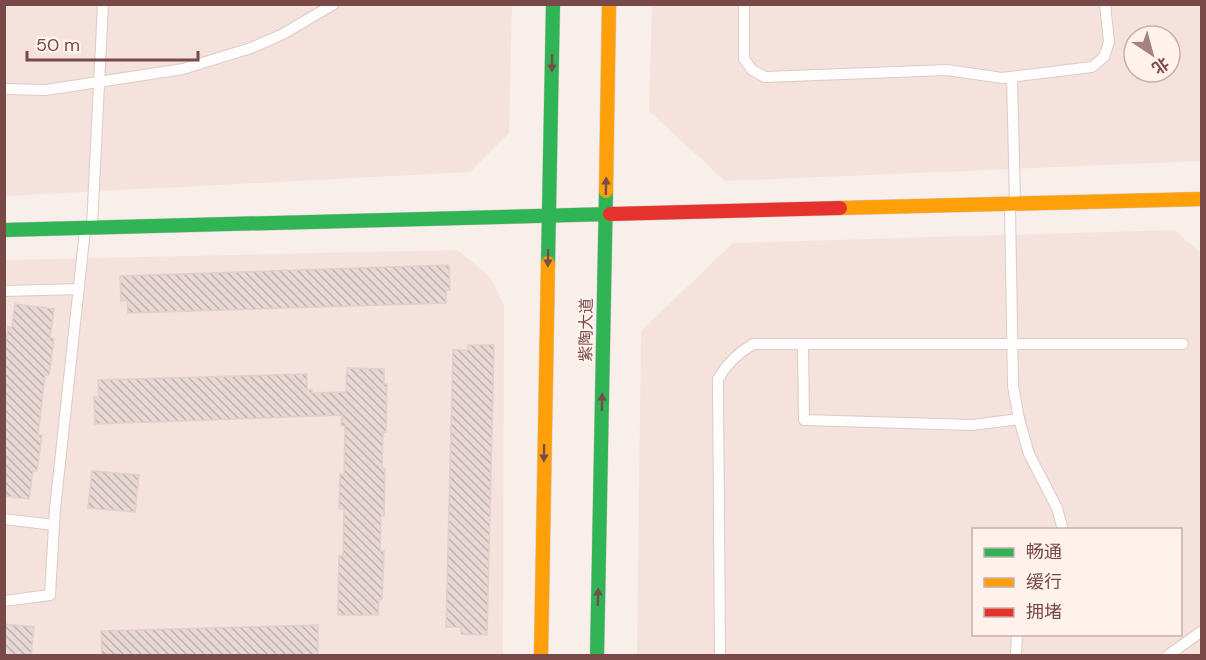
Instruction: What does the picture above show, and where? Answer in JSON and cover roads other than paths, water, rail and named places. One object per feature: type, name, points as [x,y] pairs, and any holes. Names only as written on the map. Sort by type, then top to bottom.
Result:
[{"type":"main road","points":[[541,656],[553,4]]},
{"type":"main road","name":"紫陶大道","points":[[597,656],[609,4]]},
{"type":"main road","points":[[4,230],[549,214],[1202,199]]},
{"type":"lane","points":[[4,601],[50,595],[54,525],[79,289],[89,227],[103,4]]},
{"type":"lane","points":[[4,89],[46,90],[183,69],[217,60],[283,34],[334,4]]},
{"type":"lane","points":[[744,4],[744,59],[752,70],[765,77],[947,70],[1002,78],[1092,67],[1104,57],[1109,42],[1105,4]]},
{"type":"lane","points":[[1012,77],[1013,386],[1029,454],[1057,508],[1062,528]]},
{"type":"lane","points":[[4,291],[79,289]]},
{"type":"lane","points":[[720,656],[718,379],[731,360],[753,344],[1183,344]]},
{"type":"lane","points":[[803,344],[804,420],[972,424],[1019,418]]},
{"type":"lane","points":[[4,519],[54,525]]},
{"type":"lane","points":[[1167,656],[1202,631]]},
{"type":"lane","points":[[1016,656],[1017,636]]}]
